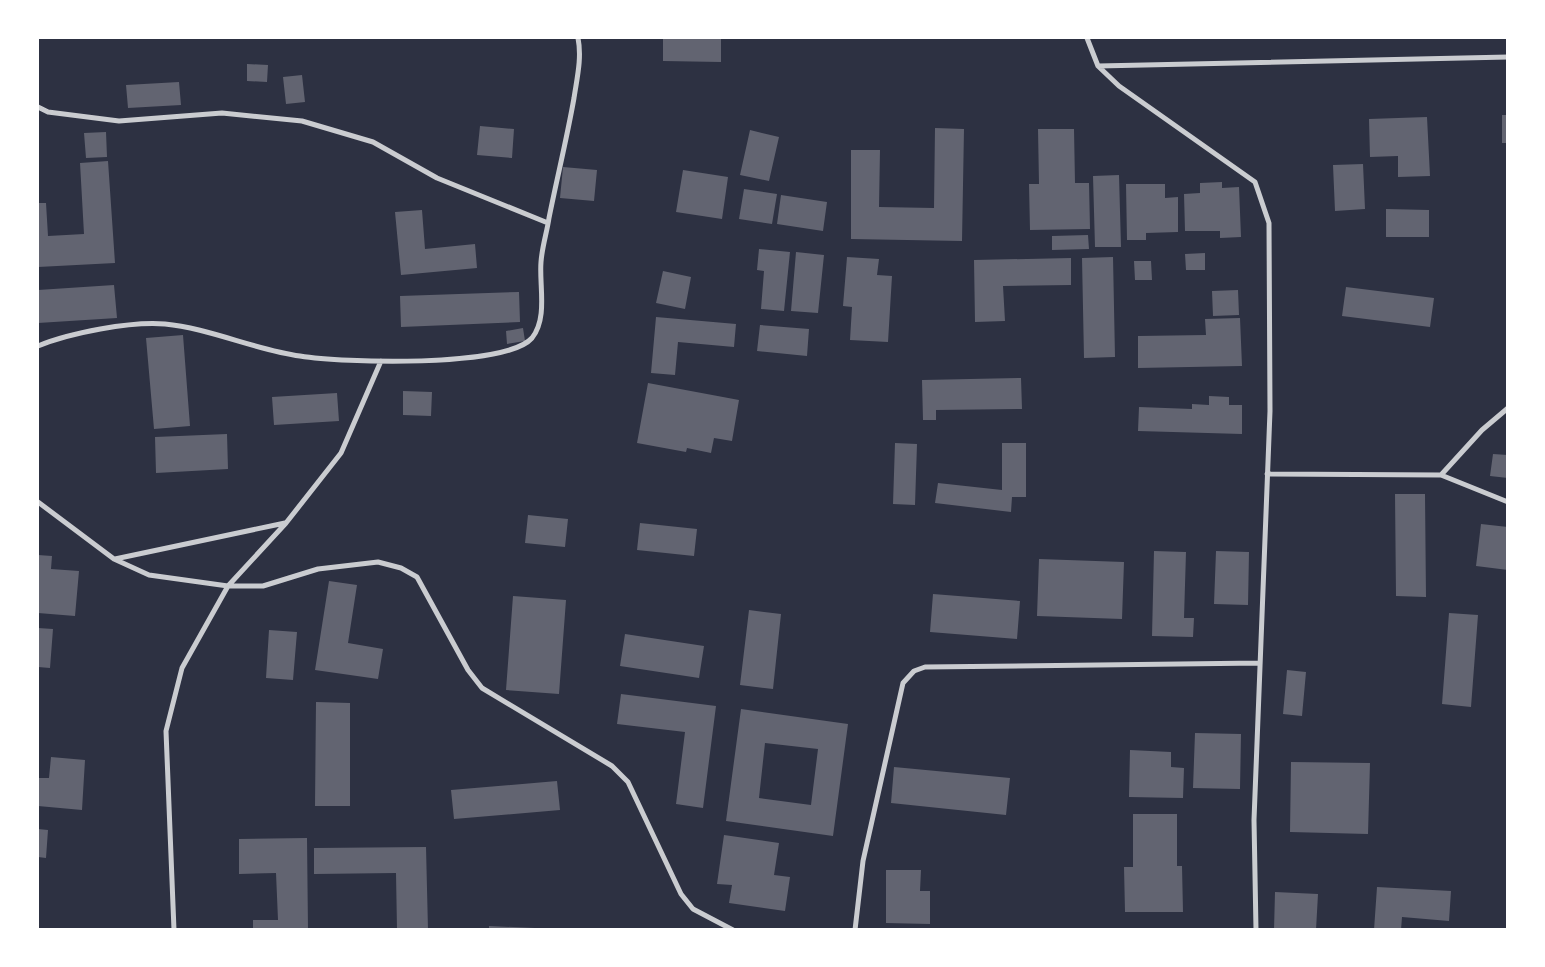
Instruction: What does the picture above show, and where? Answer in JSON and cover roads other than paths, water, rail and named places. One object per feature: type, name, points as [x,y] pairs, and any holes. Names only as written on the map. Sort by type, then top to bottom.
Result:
[{"type":"street","points":[[38,346],[51,341],[136,323],[166,324],[300,356],[381,361],[460,359],[519,348],[532,337],[538,323],[541,303],[541,261],[580,59],[578,38]]},
{"type":"street","points":[[1087,38],[1098,66],[1119,86],[1255,182],[1269,224],[1270,411],[1254,820],[1256,930]]},
{"type":"street","points":[[1098,66],[1508,57]]},
{"type":"street","points":[[38,107],[48,112],[119,121],[222,113],[302,121],[373,142],[437,178],[548,223]]},
{"type":"street","points":[[174,930],[166,731],[182,668],[228,586],[286,523],[341,453],[381,361]]},
{"type":"street","points":[[1441,475],[1482,430],[1508,408]]},
{"type":"street","points":[[1268,474],[1441,475],[1508,502]]},
{"type":"street","points":[[38,502],[114,559],[149,575],[228,586],[263,586],[318,569],[378,562],[402,568],[417,577],[468,670],[482,688],[612,766],[628,782],[681,894],[693,909],[733,930]]},
{"type":"street","points":[[114,559],[286,523]]},
{"type":"street","points":[[855,930],[864,862],[903,683],[914,671],[925,667],[1260,663]]}]
